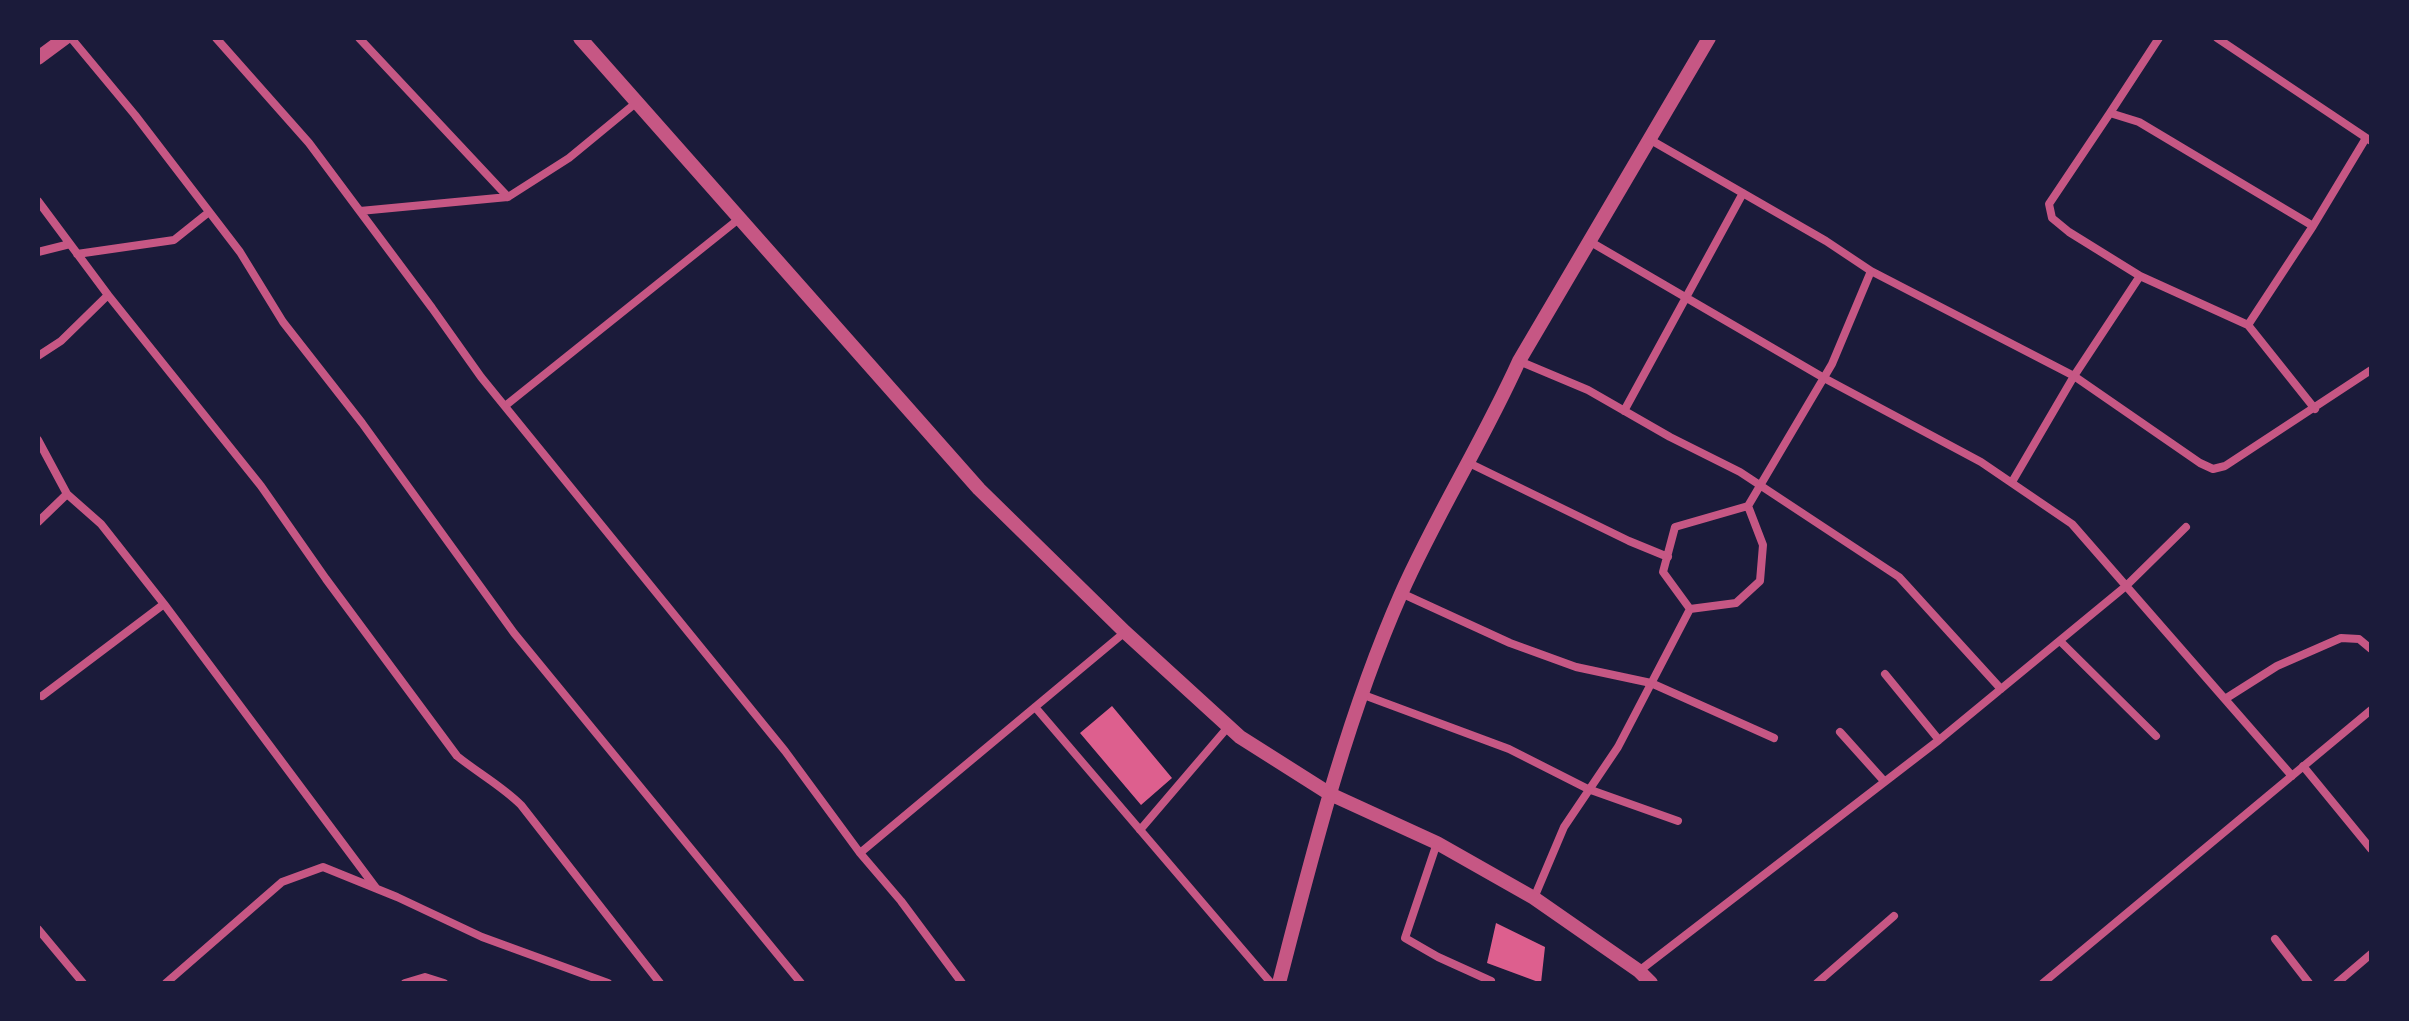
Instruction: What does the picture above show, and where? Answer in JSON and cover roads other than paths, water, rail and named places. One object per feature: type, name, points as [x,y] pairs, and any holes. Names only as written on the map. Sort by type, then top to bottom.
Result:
[{"type":"street","points":[[38,57],[65,38]]},
{"type":"street","points":[[71,38],[135,115],[240,252],[283,322],[362,423],[514,633],[773,945],[801,983]]},
{"type":"street","points":[[216,38],[309,143],[481,377],[785,751],[962,983]]},
{"type":"street","points":[[359,38],[508,197]]},
{"type":"street","points":[[580,38],[979,489],[1125,632],[1228,727],[1330,794],[1437,843],[1534,898],[1639,971],[1651,983]]},
{"type":"street","points":[[1279,983],[1330,794],[1361,694],[1401,593],[1519,361],[1709,38]]},
{"type":"street","points":[[2159,38],[2049,204],[2052,218],[2140,276],[2248,325],[2315,409]]},
{"type":"street","points":[[2217,38],[2368,140],[2248,325]]},
{"type":"street","points":[[360,211],[508,197],[569,158],[637,102]]},
{"type":"street","points":[[2110,113],[2139,122],[2313,226]]},
{"type":"street","points":[[1649,139],[1871,271],[2074,376],[2213,469],[2225,466],[2371,370]]},
{"type":"street","points":[[1624,411],[1743,193]]},
{"type":"street","points":[[38,201],[108,295],[261,486],[457,756],[521,805],[660,983]]},
{"type":"street","points":[[77,254],[174,240],[209,212]]},
{"type":"street","points":[[505,406],[740,218]]},
{"type":"street","points":[[1589,241],[1824,378],[2012,482],[2072,524],[2292,776]]},
{"type":"street","points":[[38,252],[70,244]]},
{"type":"street","points":[[1690,609],[1663,572],[1675,527],[1748,506],[1824,378],[1871,271]]},
{"type":"street","points":[[2012,482],[2074,376],[2140,276]]},
{"type":"street","points":[[38,356],[61,341],[108,295]]},
{"type":"street","points":[[1519,361],[1588,390],[1740,472],[1899,577],[2001,689]]},
{"type":"street","points":[[38,440],[67,494],[101,524],[164,604],[376,888]]},
{"type":"street","points":[[1467,462],[1668,557]]},
{"type":"street","points":[[38,522],[67,494]]},
{"type":"street","points":[[1690,609],[1736,603],[1760,581],[1763,545],[1748,506]]},
{"type":"street","points":[[1639,971],[1939,740],[2126,586],[2186,527]]},
{"type":"street","points":[[1401,593],[1510,643],[1576,667],[1651,683],[1774,738]]},
{"type":"street","points":[[42,696],[164,604]]},
{"type":"street","points":[[1534,898],[1564,827],[1618,747],[1690,609]]},
{"type":"street","points":[[860,853],[1125,632]]},
{"type":"street","points":[[2225,699],[2277,666],[2341,638],[2359,639],[2371,649]]},
{"type":"street","points":[[2060,641],[2156,736]]},
{"type":"street","points":[[1885,674],[1939,740]]},
{"type":"street","points":[[1361,694],[1509,749],[1588,789],[1678,821]]},
{"type":"street","points":[[1035,707],[1271,983]]},
{"type":"street","points":[[2043,983],[2371,710]]},
{"type":"street","points":[[1140,830],[1228,727]]},
{"type":"street","points":[[1840,732],[1884,781]]},
{"type":"street","points":[[2303,766],[2371,849]]},
{"type":"street","points":[[1437,843],[1405,938],[1491,981]]},
{"type":"street","points":[[166,983],[282,882],[323,867],[482,937],[608,983]]},
{"type":"street","points":[[1817,983],[1894,916]]},
{"type":"street","points":[[38,929],[83,983]]},
{"type":"street","points":[[2275,939],[2309,983]]},
{"type":"street","points":[[2337,983],[2371,954]]},
{"type":"street","points":[[405,983],[425,977],[444,983]]}]
